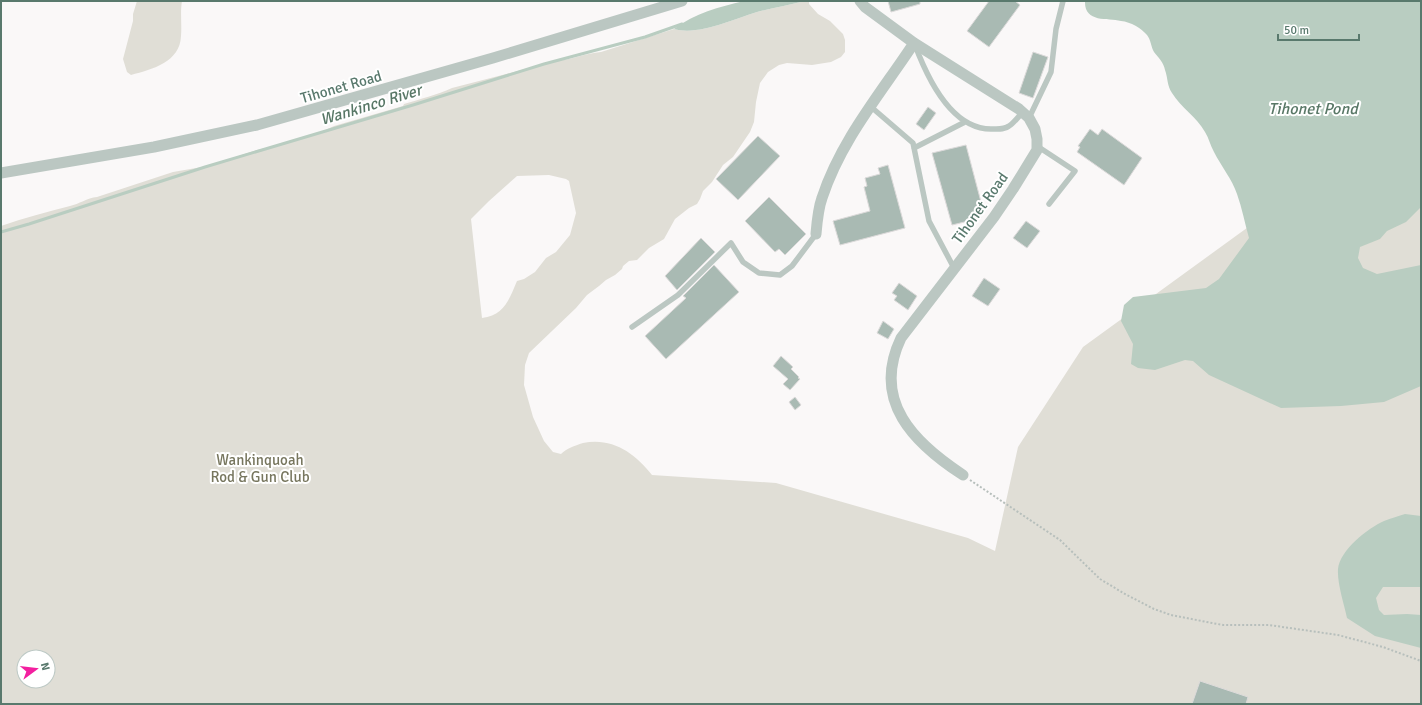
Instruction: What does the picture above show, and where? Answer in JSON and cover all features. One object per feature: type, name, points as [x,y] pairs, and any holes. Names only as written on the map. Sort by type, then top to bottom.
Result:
[{"type":"street","name":"Tihonet Road","points":[[1,173],[154,147],[257,125],[493,58],[682,1]]},
{"type":"street","points":[[860,1],[865,7],[914,43],[1026,115],[1035,129],[1037,146]]},
{"type":"street","points":[[816,234],[822,199],[841,152],[870,106],[914,43]]},
{"type":"street","name":"Tihonet Road","points":[[963,475],[930,452],[908,428],[894,401],[891,384],[894,355],[901,338],[1014,190],[1037,150],[1037,146]]},
{"type":"lane","points":[[914,43],[930,82],[949,107],[965,122],[986,129],[1001,129],[1009,126],[1026,115],[1051,72],[1056,29],[1063,1]]},
{"type":"lane","points":[[870,106],[913,143],[929,221],[954,268]]},
{"type":"lane","points":[[914,148],[965,122]]},
{"type":"lane","points":[[1037,146],[1075,171],[1049,204]]},
{"type":"lane","points":[[632,327],[678,295],[731,243],[743,262],[759,273],[780,275],[792,266],[816,234]]},
{"type":"path","points":[[963,475],[1060,540],[1100,579],[1154,609],[1212,623],[1269,625],[1338,635],[1383,647],[1421,661]]},
{"type":"green space","points":[[137,1],[182,1],[181,36],[176,52],[171,58],[156,67],[131,75],[127,72],[123,59]]},
{"type":"green space","name":"Wankinquoah Rod & Gun Club","points":[[809,1],[809,4],[818,14],[830,21],[843,34],[845,40],[845,52],[841,57],[831,62],[812,65],[787,63],[779,65],[768,72],[760,83],[754,122],[750,132],[733,157],[723,165],[712,182],[703,191],[697,204],[689,208],[675,219],[664,239],[649,248],[637,260],[629,261],[615,275],[587,295],[576,308],[529,353],[525,365],[524,385],[533,417],[544,441],[553,452],[561,454],[574,446],[583,443],[604,442],[622,448],[638,460],[652,475],[776,483],[968,538],[995,551],[1018,447],[1083,347],[1262,217],[1421,1],[1421,704],[1,704],[1,226],[73,205],[173,172],[206,167],[257,150],[291,142],[319,133],[334,126],[403,106],[404,104],[452,88],[556,61],[601,52],[674,29],[684,31],[705,29],[757,12]],"holes":[[[549,175],[569,181],[576,213],[570,235],[556,252],[546,258],[535,272],[524,279],[517,281],[505,306],[501,310],[496,314],[482,318],[471,219],[517,176]]]},
{"type":"water","points":[[744,1],[805,1],[757,12],[705,29],[684,31],[674,29],[690,19],[716,8]]},
{"type":"water","name":"Tihonet Pond","points":[[1085,1],[1421,1],[1421,207],[1406,222],[1387,231],[1380,239],[1360,247],[1358,258],[1363,268],[1377,274],[1421,265],[1421,386],[1384,402],[1341,406],[1281,408],[1209,375],[1193,361],[1185,360],[1155,370],[1138,368],[1131,364],[1133,344],[1121,321],[1124,305],[1133,297],[1206,288],[1219,279],[1249,238],[1235,188],[1202,127],[1170,90],[1161,60],[1154,52],[1147,35],[1132,24],[1092,16],[1088,13]]},
{"type":"water","points":[[1405,514],[1421,516],[1421,587],[1383,587],[1376,598],[1379,610],[1384,615],[1421,615],[1421,648],[1375,636],[1347,618],[1339,581],[1338,569],[1340,562],[1349,547],[1363,534],[1378,524]]},
{"type":"building","points":[[888,1],[920,1],[920,4],[891,12]]},
{"type":"building","points":[[989,1],[1015,1],[1020,5],[989,47],[967,31]]},
{"type":"building","points":[[1033,52],[1048,57],[1033,98],[1019,93]]},
{"type":"building","points":[[928,107],[936,113],[924,130],[916,124]]},
{"type":"building","points":[[1090,129],[1098,135],[1102,129],[1142,158],[1124,185],[1077,152],[1080,147],[1078,146]]},
{"type":"building","points":[[758,136],[780,156],[738,200],[716,179]]},
{"type":"building","points":[[966,145],[981,202],[977,203],[981,218],[952,225],[932,153]]},
{"type":"building","points":[[888,165],[905,228],[840,245],[833,221],[870,211],[864,187],[867,186],[865,178],[880,174],[878,168]]},
{"type":"building","points":[[769,197],[806,234],[785,255],[779,249],[775,252],[745,221]]},
{"type":"building","points":[[1026,221],[1040,231],[1027,248],[1013,238]]},
{"type":"building","points":[[701,238],[715,252],[677,290],[665,276]]},
{"type":"building","points":[[714,265],[739,292],[666,359],[645,336],[686,298],[683,296]]},
{"type":"building","points":[[984,278],[1000,289],[988,306],[972,296]]},
{"type":"building","points":[[899,283],[917,296],[908,310],[894,300],[897,296],[892,293]]},
{"type":"building","points":[[883,321],[894,329],[888,339],[877,333]]},
{"type":"building","points":[[781,356],[793,367],[791,369],[800,379],[790,390],[783,384],[788,379],[773,366]]},
{"type":"building","points":[[795,397],[801,405],[795,410],[789,402]]},
{"type":"building","points":[[1200,681],[1248,697],[1246,704],[1192,704]]},
{"type":"waterway","name":"Wankinco River","points":[[1,232],[205,167],[544,64],[645,37],[682,24]]}]
